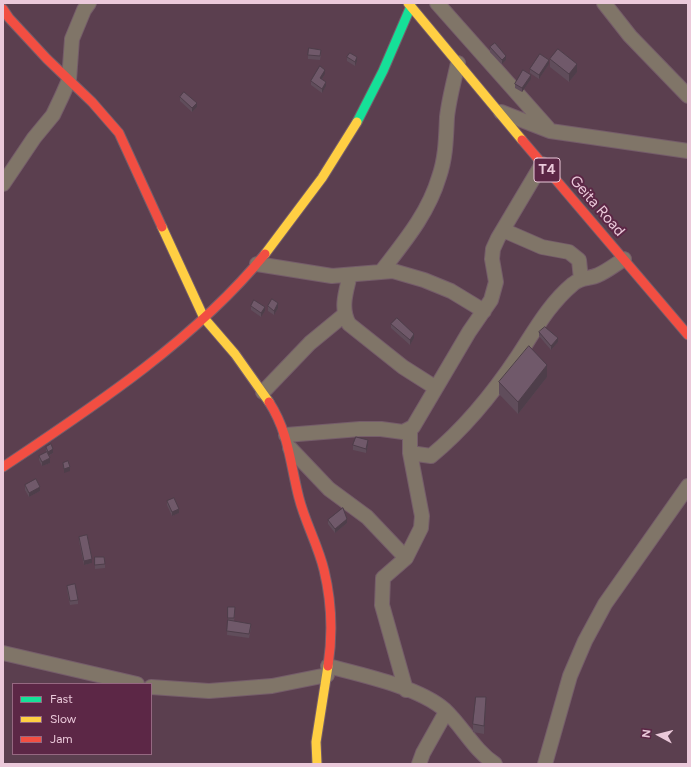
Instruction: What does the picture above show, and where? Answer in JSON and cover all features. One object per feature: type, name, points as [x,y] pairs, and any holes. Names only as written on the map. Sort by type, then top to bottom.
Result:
[{"type":"main road","points":[[3,467],[98,403],[204,318],[256,264],[314,190],[364,110],[389,60],[410,4]]},
{"type":"main road","name":"Geita Road","points":[[410,4],[497,111],[688,334]]},
{"type":"main road","points":[[3,9],[9,18],[92,102],[119,133],[204,318],[235,354],[263,392],[286,435],[290,448],[299,499],[324,569],[332,611],[332,638],[328,671],[316,742],[317,764]]},
{"type":"street","points":[[3,184],[34,138],[52,115],[69,80],[72,39],[84,10],[89,3]]},
{"type":"street","points":[[437,3],[550,131]]},
{"type":"street","points":[[604,3],[630,36],[688,96]]},
{"type":"street","points":[[381,272],[404,243],[418,222],[426,209],[440,177],[444,158],[448,116],[458,63]]},
{"type":"street","points":[[497,111],[550,131],[688,151]]},
{"type":"street","points":[[286,435],[360,429],[380,429],[403,432],[413,427],[495,291],[493,249],[542,164]]},
{"type":"street","points":[[503,230],[542,247],[569,252],[579,260],[581,279]]},
{"type":"street","points":[[410,453],[421,456],[431,456],[446,444],[479,408],[502,379],[539,322],[556,300],[575,282],[586,277],[597,276],[624,259]]},
{"type":"street","points":[[256,264],[318,276],[393,271],[424,280],[452,291],[484,311]]},
{"type":"street","points":[[350,275],[344,306],[344,315],[349,324],[361,336],[403,368],[436,388]]},
{"type":"street","points":[[263,392],[310,343],[344,315]]},
{"type":"street","points":[[406,690],[382,605],[382,592],[383,578],[406,558],[421,528],[422,516],[410,453],[410,429]]},
{"type":"street","points":[[290,448],[329,490],[367,517],[406,558]]},
{"type":"street","points":[[545,764],[570,676],[585,641],[605,604],[688,486]]},
{"type":"street","points":[[3,653],[133,683]]},
{"type":"street","points":[[152,687],[209,691],[272,686],[328,671],[406,690],[428,698],[446,712],[484,756],[495,764]]},
{"type":"street","points":[[419,764],[423,753],[446,712]]},
{"type":"building","points":[[495,43],[506,56],[502,60],[490,47]]},
{"type":"building","points":[[309,48],[321,50],[320,56],[308,55]]},
{"type":"building","points":[[558,49],[577,64],[569,74],[550,59]]},
{"type":"building","points":[[350,53],[357,57],[355,62],[347,57]]},
{"type":"building","points":[[540,54],[549,60],[539,75],[530,69]]},
{"type":"building","points":[[320,66],[325,70],[320,78],[326,82],[322,89],[311,81]]},
{"type":"building","points":[[523,70],[531,75],[522,88],[515,84]]},
{"type":"building","points":[[184,92],[197,103],[192,108],[180,97]]},
{"type":"building","points":[[272,299],[278,303],[274,311],[268,306]]},
{"type":"building","points":[[254,300],[265,307],[261,313],[251,306]]},
{"type":"building","points":[[397,318],[414,334],[410,340],[391,324]]},
{"type":"building","points":[[545,327],[558,338],[551,346],[539,332]]},
{"type":"building","points":[[529,346],[547,365],[518,402],[499,382]]},
{"type":"building","points":[[356,437],[368,440],[366,449],[353,445]]},
{"type":"building","points":[[51,444],[53,449],[48,452],[46,447]]},
{"type":"building","points":[[47,452],[50,458],[42,462],[39,456]]},
{"type":"building","points":[[68,461],[70,467],[64,469],[63,463]]},
{"type":"building","points":[[36,479],[40,487],[29,493],[25,485]]},
{"type":"building","points":[[174,498],[179,509],[172,512],[167,501]]},
{"type":"building","points":[[343,508],[347,519],[335,529],[328,520]]},
{"type":"building","points":[[87,535],[92,559],[84,561],[79,537]]},
{"type":"building","points":[[95,557],[104,557],[105,564],[95,565]]},
{"type":"building","points":[[75,584],[78,600],[70,601],[67,586]]},
{"type":"building","points":[[228,607],[235,607],[234,618],[228,618]]},
{"type":"building","points":[[228,620],[251,624],[249,634],[227,631]]},
{"type":"building","points":[[476,697],[486,697],[484,726],[473,724]]},
{"type":"traffic: fast","points":[[357,122],[383,71],[411,6]]},
{"type":"traffic: slow","points":[[408,3],[522,140]]},
{"type":"traffic: slow","points":[[265,254],[322,178],[357,122]]},
{"type":"traffic: slow","points":[[162,227],[204,318],[235,354],[269,402]]},
{"type":"traffic: slow","points":[[317,764],[316,742],[328,666]]},
{"type":"traffic: jam","points":[[3,9],[9,18],[47,59],[92,102],[119,133],[162,227]]},
{"type":"traffic: jam","points":[[522,140],[688,335]]},
{"type":"traffic: jam","points":[[3,467],[107,396],[176,343],[208,315],[238,285],[265,254]]},
{"type":"traffic: jam","points":[[269,402],[276,414],[285,437],[302,507],[324,570],[329,594],[331,618],[331,642],[328,666]]}]
